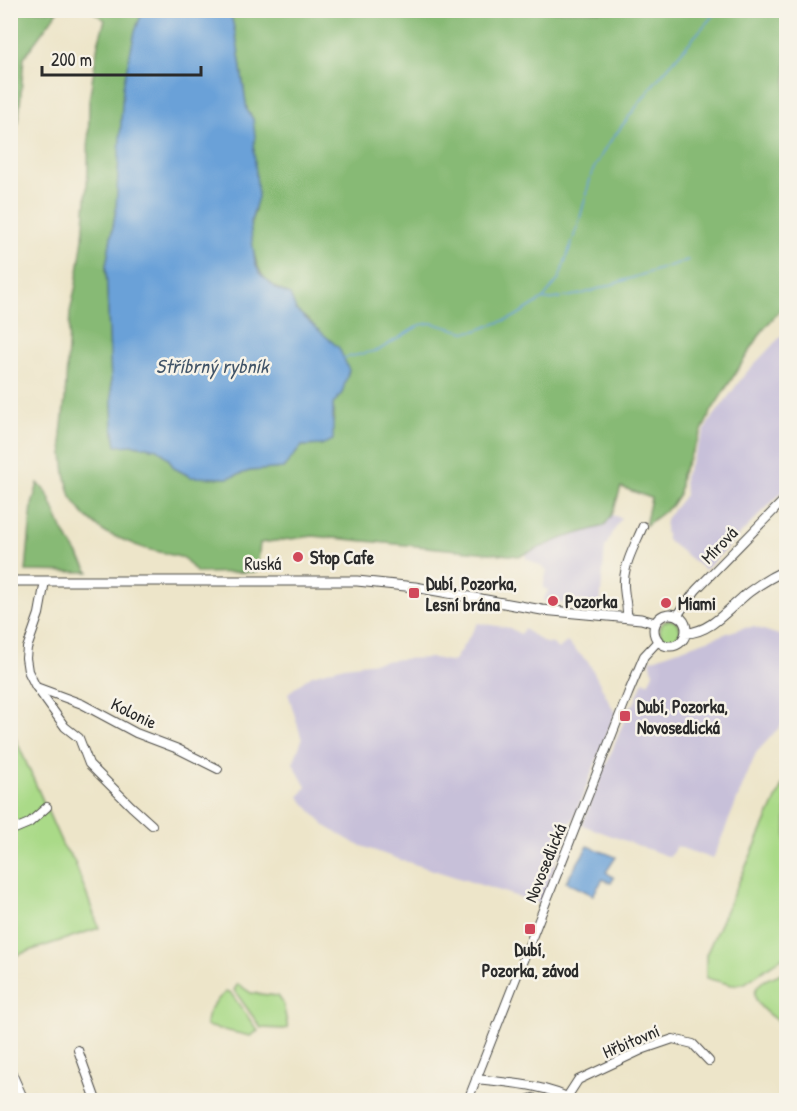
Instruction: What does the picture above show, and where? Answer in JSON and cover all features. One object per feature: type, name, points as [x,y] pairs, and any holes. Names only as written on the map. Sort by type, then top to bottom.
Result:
[{"type":"main road","points":[[686,633],[707,626],[756,586],[786,570]]},
{"type":"main road","name":"Ruská","points":[[10,581],[363,581],[438,591],[542,610],[655,623]]},
{"type":"main road","points":[[666,615],[677,616],[684,624],[686,633],[684,638],[677,645],[666,646],[657,641],[654,632],[655,623],[666,615]]},
{"type":"street","name":"Mírová","points":[[677,616],[696,590],[786,498]]},
{"type":"street","points":[[627,618],[625,572],[643,526]]},
{"type":"street","points":[[45,580],[39,614],[27,648],[28,671],[36,687],[65,727],[79,738],[89,764],[152,825]]},
{"type":"street","name":"Novosedlická","points":[[468,1101],[628,694],[644,656],[657,641]]},
{"type":"street","name":"Kolonie","points":[[36,687],[82,704],[136,733],[178,749],[218,769]]},
{"type":"street","points":[[10,831],[29,823],[47,807]]},
{"type":"street","name":"Hřbitovní","points":[[570,1099],[578,1080],[644,1049],[674,1040],[693,1044],[709,1061]]},
{"type":"street","points":[[78,1050],[96,1101]]},
{"type":"street","points":[[10,1069],[24,1101]]},
{"type":"street","points":[[476,1079],[534,1086],[570,1099]]},
{"type":"shaded area","points":[[786,331],[786,488],[705,570],[667,540],[666,519],[685,495],[684,477],[708,424],[745,374]]},
{"type":"shaded area","points":[[612,515],[621,518],[605,547],[600,606],[578,600],[577,605],[543,601],[548,590],[543,588],[547,570],[526,558],[526,553],[563,538],[603,526]]},
{"type":"shaded area","points":[[478,623],[510,628],[520,634],[524,629],[558,649],[567,642],[589,663],[615,713],[574,818],[569,824],[570,831],[560,856],[555,859],[556,865],[541,904],[356,844],[325,826],[299,797],[306,787],[293,763],[302,740],[288,693],[312,675],[345,666],[400,659],[433,658],[453,662]]},
{"type":"shaded area","points":[[754,627],[782,636],[786,642],[786,720],[756,753],[713,859],[676,846],[670,857],[582,825],[630,706],[634,704],[643,681],[648,683],[652,676],[650,660],[742,628]]},
{"type":"green space","points":[[11,10],[58,11],[24,57],[19,117],[11,149]]},
{"type":"green space","points":[[92,11],[143,11],[135,31],[116,209],[106,266],[113,425],[116,445],[158,449],[168,458],[174,468],[191,477],[227,478],[250,471],[283,468],[302,446],[321,445],[334,420],[333,404],[342,393],[312,323],[296,310],[290,295],[267,281],[256,262],[251,230],[255,210],[253,119],[247,110],[237,41],[230,11],[786,11],[786,303],[763,330],[712,410],[681,475],[679,494],[671,506],[645,526],[651,498],[621,487],[612,515],[604,526],[563,538],[520,556],[313,536],[260,543],[257,572],[197,573],[184,558],[143,548],[104,532],[84,515],[71,497],[65,474],[61,434],[70,312],[83,238],[88,171],[89,101],[98,44],[105,20]]},
{"type":"green space","points":[[38,483],[47,493],[63,531],[89,572],[26,571],[32,505]]},
{"type":"green space","points":[[670,620],[677,623],[680,630],[677,637],[670,640],[663,637],[660,630],[663,623]]},
{"type":"green space","points":[[10,726],[63,846],[74,860],[99,928],[11,957]]},
{"type":"green space","points":[[786,777],[786,955],[745,983],[732,985],[706,978],[706,955]]},
{"type":"green space","points":[[786,969],[786,1026],[761,1007],[755,994],[756,988],[762,982]]},
{"type":"green space","points":[[238,984],[251,993],[278,996],[283,1003],[288,1028],[261,1028],[234,990]]},
{"type":"green space","points":[[226,992],[230,992],[258,1031],[250,1036],[206,1026],[207,1016],[212,1007]]},
{"type":"water","name":"Stříbrný rybník","points":[[143,11],[230,11],[237,41],[247,110],[253,119],[255,136],[258,197],[250,224],[255,262],[260,274],[277,289],[290,295],[296,310],[339,348],[349,370],[342,393],[333,404],[333,440],[321,445],[302,446],[283,468],[250,471],[227,478],[191,477],[174,468],[168,458],[158,449],[134,445],[116,446],[113,425],[106,266],[116,209],[123,86],[135,31]]},
{"type":"water","points":[[588,846],[616,857],[606,872],[614,878],[611,883],[603,879],[593,895],[566,882]]},
{"type":"waterway","points":[[344,358],[379,350],[420,325],[431,323],[465,332],[475,331],[514,317],[543,299],[559,279],[579,222],[592,172],[606,147],[656,81],[716,12]]},
{"type":"waterway","points":[[543,299],[582,294],[688,260]]},
{"type":"place","name":"Stop Cafe","points":[[298,557]]},
{"type":"place","name":"Dubí, Pozorka, Lesní brána","points":[[414,593]]},
{"type":"place","name":"Pozorka","points":[[553,601]]},
{"type":"place","name":"Miami","points":[[666,603]]},
{"type":"place","name":"Dubí, Pozorka, Novosedlická","points":[[625,716]]},
{"type":"place","name":"Dubí, Pozorka, závod","points":[[530,929]]}]
